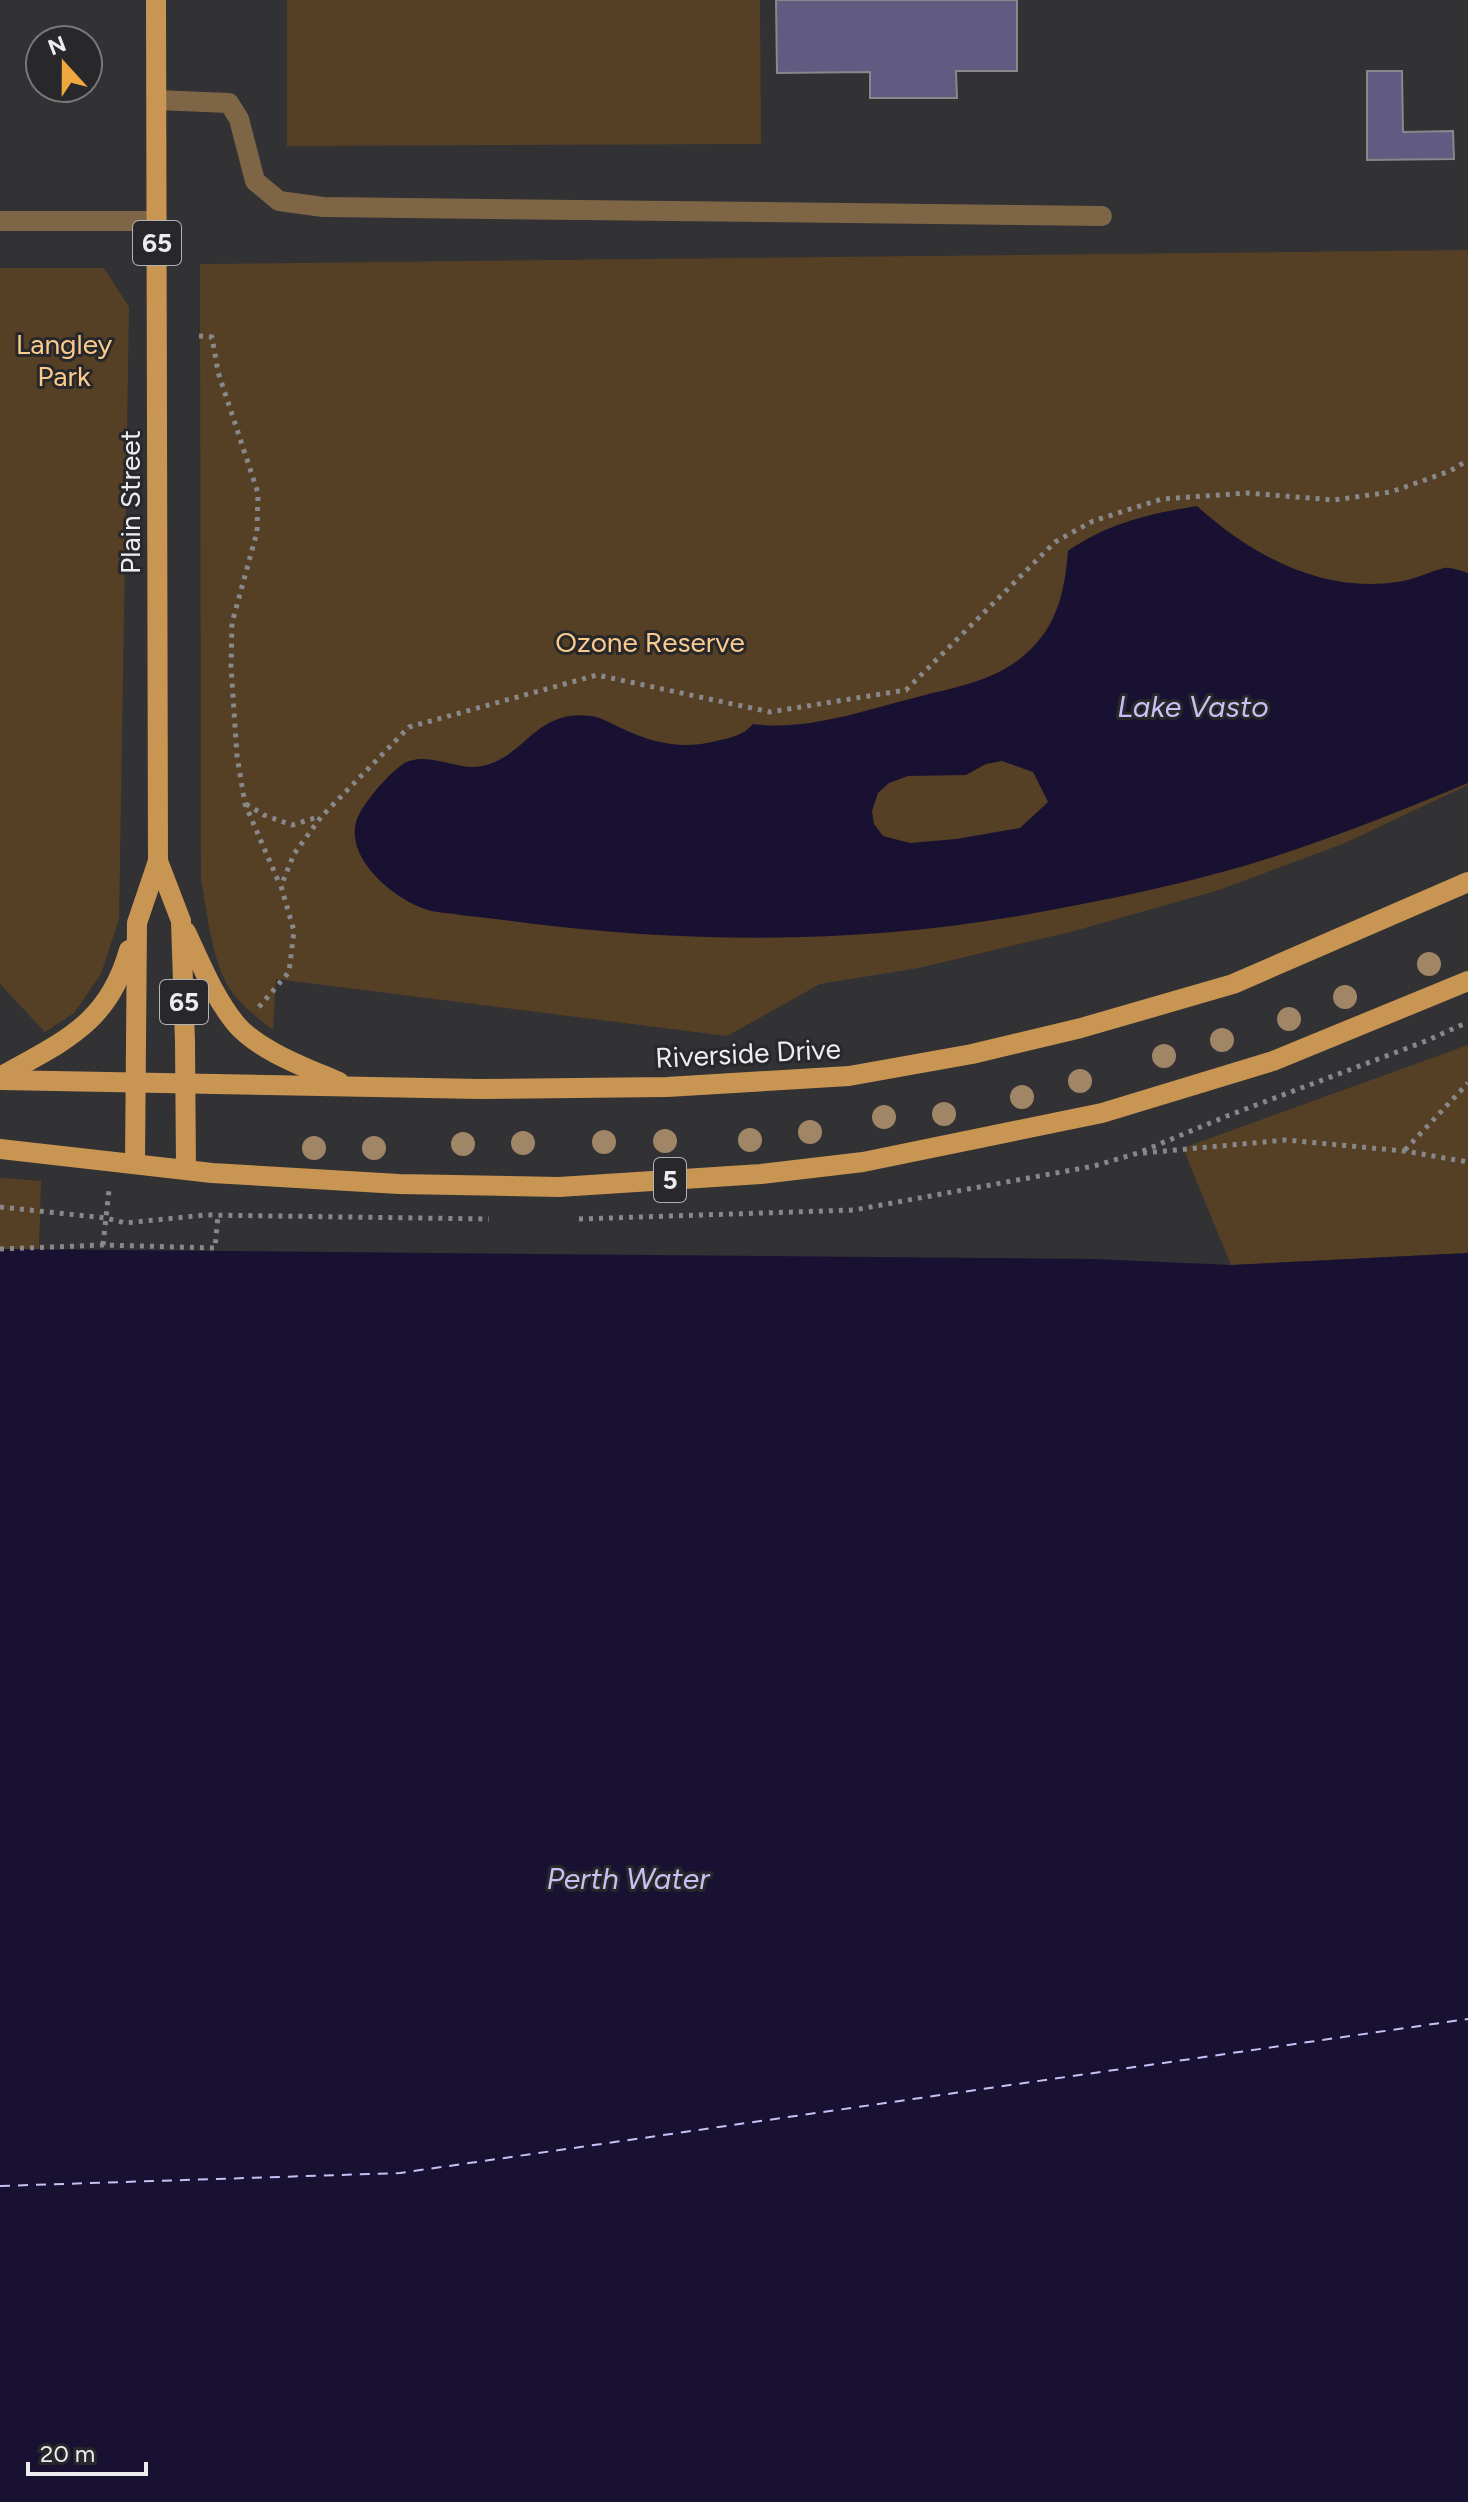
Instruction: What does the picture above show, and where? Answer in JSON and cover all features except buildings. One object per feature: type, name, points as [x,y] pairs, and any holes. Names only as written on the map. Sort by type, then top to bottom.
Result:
[{"type":"main road","name":"Plain Street","points":[[135,1163],[137,923],[158,861],[156,0]]},
{"type":"main road","name":"Plain Street","points":[[158,861],[181,921],[186,1169]]},
{"type":"main road","name":"Riverside Drive","points":[[0,1078],[350,1087],[667,1087],[849,1076],[972,1054],[1081,1028],[1233,984],[1468,882]]},
{"type":"main road","points":[[181,921],[212,990],[238,1027],[286,1059],[350,1087]]},
{"type":"main road","points":[[0,1078],[62,1042],[104,1007],[122,976],[137,923]]},
{"type":"main road","name":"5","points":[[0,1149],[186,1169],[399,1184],[559,1187],[761,1174],[863,1162],[1102,1113],[1273,1061],[1468,981]]},
{"type":"street","points":[[157,100],[229,103],[239,119],[255,181],[279,201],[323,207],[1102,216]]},
{"type":"street","points":[[0,221],[157,221]]},
{"type":"path","points":[[199,336],[212,337],[218,372],[258,493],[257,532],[232,623],[231,666],[237,756],[245,804],[281,886],[294,931],[289,972],[256,1011]]},
{"type":"path","points":[[281,886],[294,854],[321,817],[409,727],[597,675],[770,712],[906,690],[1055,542],[1093,521],[1162,499],[1247,493],[1334,500],[1391,492],[1450,471],[1468,460]]},
{"type":"path","points":[[245,804],[292,825],[321,817]]},
{"type":"path","points":[[1404,1151],[1468,1083]]},
{"type":"path","points":[[1138,1153],[1286,1140],[1404,1151],[1468,1162]]},
{"type":"path","points":[[0,1249],[103,1245],[215,1248],[218,1215]]},
{"type":"path","points":[[103,1245],[106,1218]]},
{"type":"green space","points":[[287,0],[760,0],[761,144],[287,146]]},
{"type":"green space","name":"Ozone Reserve","points":[[1468,250],[1468,785],[1345,843],[1219,890],[1074,931],[919,968],[820,984],[727,1036],[276,979],[273,1030],[228,986],[214,949],[201,881],[200,264]]},
{"type":"green space","name":"Langley Park","points":[[0,268],[104,268],[129,307],[119,919],[101,974],[74,1013],[45,1032],[0,984]]},
{"type":"green space","points":[[1468,1045],[1468,1253],[1231,1265],[1183,1148]]},
{"type":"green space","points":[[0,1178],[41,1181],[39,1249],[0,1249]]},
{"type":"water","name":"Lake Vasto","points":[[1197,506],[1240,540],[1315,576],[1369,584],[1403,581],[1444,568],[1468,573],[1468,783],[1313,843],[1197,879],[1035,913],[909,931],[845,935],[781,938],[653,935],[436,912],[415,905],[388,888],[358,850],[355,836],[359,815],[378,787],[403,764],[427,759],[482,766],[497,761],[557,720],[572,716],[595,717],[656,741],[680,745],[704,744],[731,737],[753,724],[792,725],[832,719],[991,676],[1020,659],[1049,626],[1062,590],[1068,551],[1113,527],[1146,516]],"holes":[[[1002,761],[1033,772],[1048,802],[1020,828],[910,843],[883,836],[874,824],[872,811],[878,793],[889,783],[908,776],[966,775],[986,764]]]},
{"type":"water","name":"Perth Water","points":[[0,1249],[1094,1259],[1231,1265],[1468,1253],[1468,2502],[0,2502]]},
{"type":"ferry route","points":[[0,2186],[400,2173],[1468,2019]]}]
